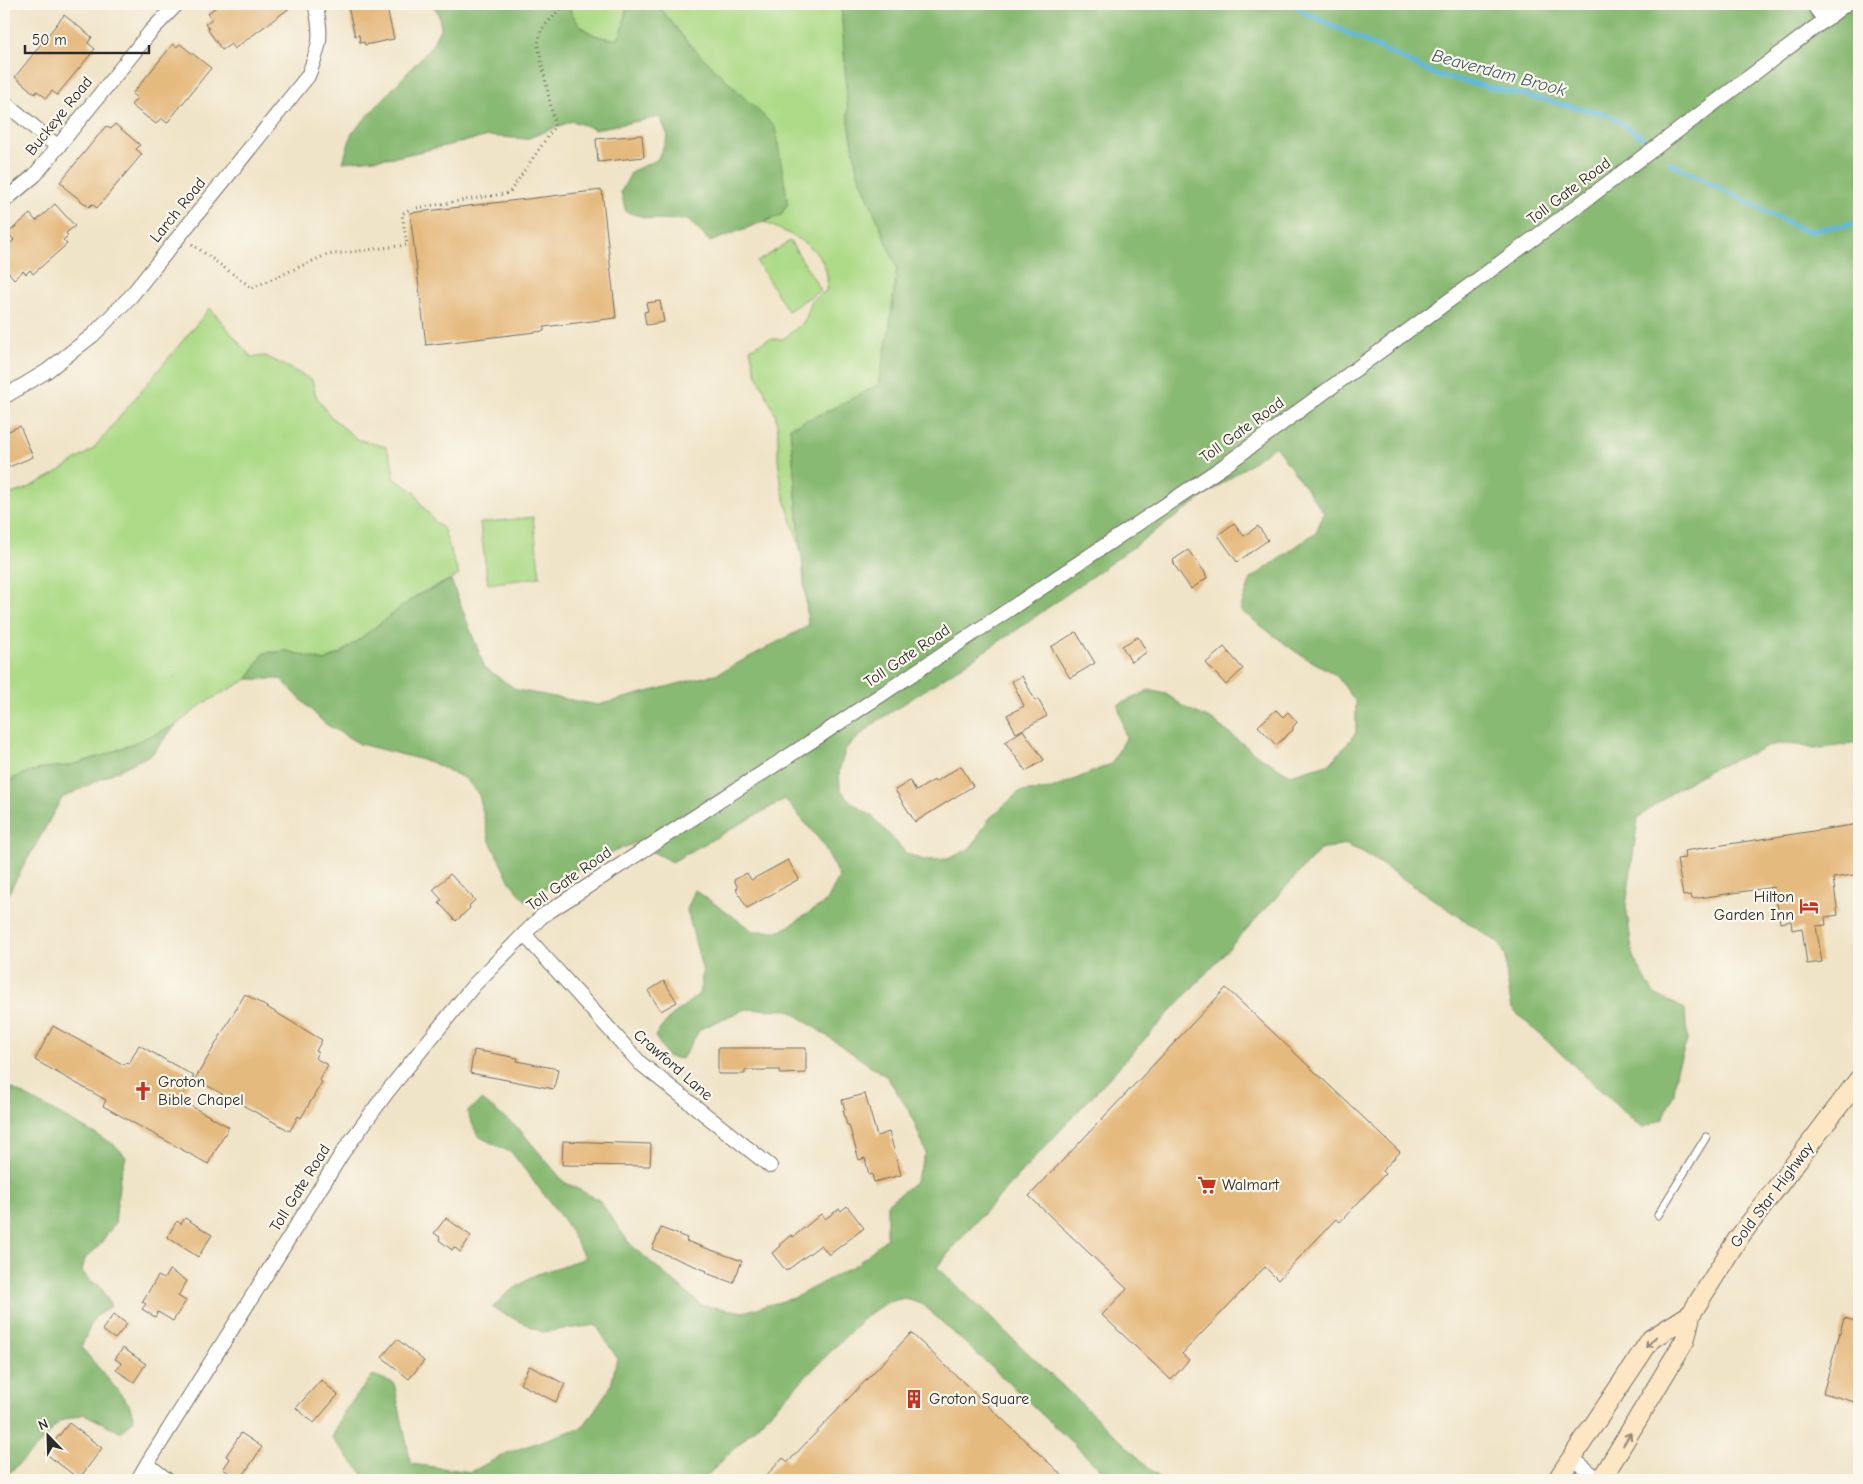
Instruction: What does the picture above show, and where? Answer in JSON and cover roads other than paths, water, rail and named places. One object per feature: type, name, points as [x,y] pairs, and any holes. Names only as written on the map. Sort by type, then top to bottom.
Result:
[{"type":"main road","name":"Gold Star Highway","points":[[1600,1480],[1685,1340],[1690,1314],[1737,1240],[1859,1080]]},
{"type":"main road","name":"Gold Star Highway","points":[[1557,1480],[1651,1339],[1690,1314]]},
{"type":"street","name":"Buckeye Road","points":[[4,202],[35,175],[150,31],[177,4]]},
{"type":"street","name":"Larch Road","points":[[4,397],[47,371],[92,335],[131,296],[308,76],[318,51],[320,24],[315,4]]},
{"type":"street","points":[[1813,4],[1824,19]]},
{"type":"street","name":"Toll Gate Road","points":[[138,1480],[343,1152],[429,1038],[474,985],[542,916],[822,735],[1224,466],[1571,211],[1846,4]]},
{"type":"street","points":[[4,102],[58,147]]},
{"type":"street","name":"Crawford Lane","points":[[524,934],[640,1063],[770,1166]]},
{"type":"street","points":[[1572,1458],[1600,1480]]},
{"type":"street","points":[[147,1464],[167,1480]]},
{"type":"lane","points":[[1658,1215],[1706,1137]]},
{"type":"waterway","name":"Beaverdam Brook","points":[[1296,4],[1305,13],[1437,75],[1609,115],[1644,138]]},
{"type":"waterway","name":"Beaverdam Brook","points":[[1670,163],[1805,231],[1859,223]]},
{"type":"place","name":"Hilton Garden Inn","points":[[1809,906]]},
{"type":"place","name":"Groton Bible Chapel","points":[[143,1091]]},
{"type":"place","name":"Walmart","points":[[1207,1185]]},
{"type":"place","name":"Groton Square","points":[[914,1399]]}]
